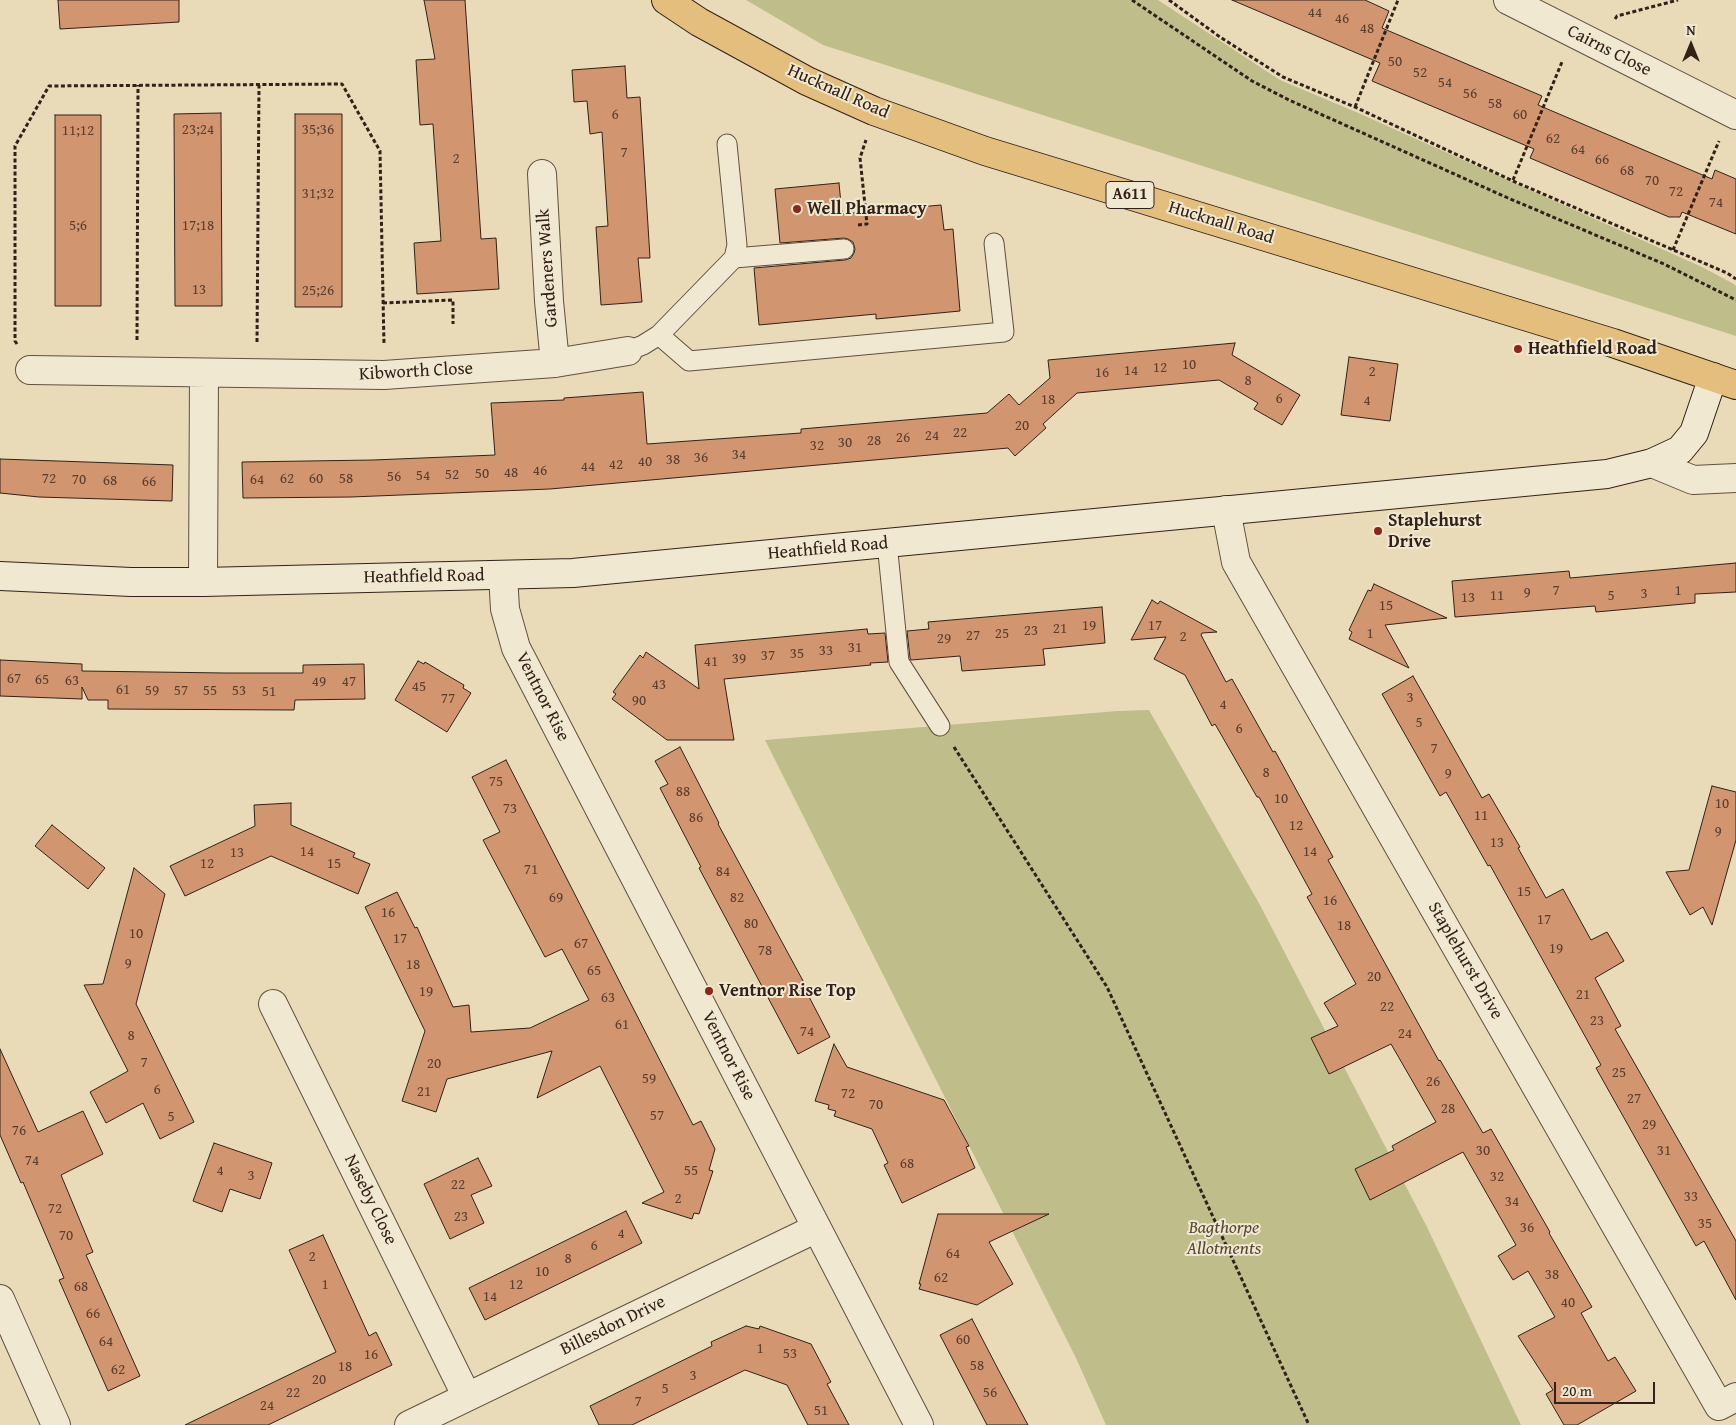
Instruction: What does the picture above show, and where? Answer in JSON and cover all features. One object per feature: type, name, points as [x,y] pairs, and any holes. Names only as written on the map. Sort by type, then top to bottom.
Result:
[{"type":"main road","name":"Hucknall Road","points":[[666,0],[699,22],[807,81],[874,111],[985,150],[1613,343],[1724,381]]},
{"type":"street","name":"Cairns Close","points":[[1508,0],[1733,114]]},
{"type":"street","name":"Gardeners Walk","points":[[542,174],[548,301],[555,363]]},
{"type":"street","name":"Kibworth Close","points":[[30,370],[384,375],[555,363],[628,350]]},
{"type":"street","points":[[203,582],[204,373]]},
{"type":"street","name":"Heathfield Road","points":[[0,576],[132,582],[203,582],[573,573],[1607,474],[1652,463],[1680,450],[1694,433],[1724,381]]},
{"type":"street","points":[[1652,463],[1693,480],[1736,478]]},
{"type":"street","name":"Staplehurst Drive","points":[[1226,510],[1236,562],[1728,1401]]},
{"type":"street","name":"Ventnor Rise","points":[[503,575],[505,609],[516,648],[919,1425]]},
{"type":"street","name":"Naseby Close","points":[[273,1004],[467,1397]]},
{"type":"street","name":"Billesdon Drive","points":[[409,1425],[817,1228]]},
{"type":"street","points":[[0,1299],[56,1425]]},
{"type":"lane","points":[[628,350],[643,345],[659,335],[734,258],[736,245],[727,144]]},
{"type":"lane","points":[[659,335],[689,361],[1004,332],[994,243]]},
{"type":"lane","points":[[734,258],[844,248]]},
{"type":"lane","points":[[887,543],[899,662],[940,726]]},
{"type":"path","points":[[1132,0],[1252,81],[1289,100],[1508,198],[1664,264],[1736,300]]},
{"type":"path","points":[[1169,0],[1220,37],[1282,77],[1355,107],[1513,180],[1736,279]]},
{"type":"path","points":[[1355,107],[1398,0]]},
{"type":"path","points":[[1513,180],[1584,38],[1617,16],[1678,0]]},
{"type":"path","points":[[30,370],[15,342],[15,146],[49,86],[342,84],[380,151],[384,375]]},
{"type":"path","points":[[137,372],[138,85]]},
{"type":"path","points":[[257,373],[259,85]]},
{"type":"path","points":[[1673,250],[1733,114]]},
{"type":"path","points":[[860,158],[866,218]]},
{"type":"path","points":[[383,303],[454,300],[453,324]]},
{"type":"path","points":[[940,726],[1107,987],[1309,1425]]},
{"type":"green space","points":[[746,0],[1158,0],[1280,80],[1356,112],[1702,267],[1732,283],[1736,286],[1736,336],[823,45]]},
{"type":"green space","name":"Bagthorpe Allotments","points":[[1149,710],[1260,905],[1427,1227],[1521,1425],[1106,1425],[1076,1358],[765,740]]},
{"type":"building","points":[[58,0],[179,0],[179,22],[60,29]]},
{"type":"building","points":[[424,0],[465,0],[481,239],[496,238],[499,289],[417,294],[414,243],[441,241],[433,124],[420,125],[416,60],[435,59]]},
{"type":"building","points":[[1232,0],[1365,0],[1389,11],[1382,28],[1542,96],[1538,105],[1712,179],[1715,170],[1736,179],[1736,234],[1682,212],[1680,217],[1669,217],[1530,158],[1534,149],[1372,81],[1380,63]]},
{"type":"building","points":[[625,66],[627,98],[640,97],[650,258],[638,258],[642,302],[601,305],[596,227],[608,226],[602,132],[590,134],[587,101],[574,102],[572,70]]},
{"type":"building","points":[[221,113],[222,306],[175,306],[174,114]]},
{"type":"building","points":[[295,114],[342,114],[342,307],[295,307]]},
{"type":"building","points":[[55,115],[101,115],[101,306],[55,306]]},
{"type":"building","points":[[839,183],[842,214],[941,205],[944,230],[953,229],[960,311],[876,319],[876,314],[759,325],[754,268],[845,260],[851,258],[855,249],[853,242],[844,238],[780,243],[775,189]]},
{"type":"building","points":[[1235,343],[1232,355],[1300,395],[1282,425],[1254,409],[1258,403],[1219,380],[1077,393],[1043,424],[1046,428],[1015,456],[1008,448],[550,489],[351,497],[243,498],[242,462],[373,460],[495,455],[491,403],[564,400],[564,398],[643,392],[647,444],[801,433],[801,429],[987,413],[1009,394],[1019,405],[1050,378],[1048,360]]},
{"type":"building","points":[[1349,357],[1398,364],[1390,421],[1341,415]]},
{"type":"building","points":[[0,459],[173,465],[172,501],[39,497],[0,493]]},
{"type":"building","points":[[1736,563],[1736,592],[1695,594],[1695,603],[1596,612],[1595,606],[1455,617],[1452,581],[1569,571],[1570,578]]},
{"type":"building","points":[[1374,584],[1447,618],[1385,625],[1409,668],[1349,639],[1352,632],[1349,630],[1368,590],[1371,591]]},
{"type":"building","points":[[1152,600],[1158,604],[1160,601],[1217,632],[1202,633],[1201,635],[1226,682],[1232,679],[1273,752],[1275,751],[1333,857],[1328,860],[1439,1061],[1483,1133],[1491,1129],[1550,1232],[1592,1307],[1581,1313],[1608,1361],[1615,1357],[1636,1391],[1577,1425],[1564,1425],[1546,1394],[1553,1390],[1518,1336],[1555,1317],[1528,1271],[1513,1280],[1498,1256],[1516,1245],[1463,1152],[1370,1200],[1355,1169],[1394,1150],[1392,1146],[1436,1122],[1391,1044],[1329,1074],[1311,1038],[1338,1026],[1324,1003],[1356,984],[1307,897],[1312,894],[1259,797],[1257,797],[1215,724],[1212,726],[1185,675],[1154,659],[1166,637],[1131,640]]},
{"type":"building","points":[[1102,607],[1105,643],[1043,649],[1045,665],[962,671],[960,656],[911,660],[910,658],[907,631],[929,629],[928,622]]},
{"type":"building","points":[[867,629],[868,634],[885,633],[888,662],[724,679],[734,740],[667,740],[612,699],[616,694],[613,692],[640,655],[643,658],[646,652],[699,689],[695,645]]},
{"type":"building","points":[[0,660],[82,664],[82,671],[225,673],[303,673],[303,665],[364,664],[365,699],[295,700],[294,710],[108,709],[108,700],[88,700],[82,687],[82,699],[0,696]]},
{"type":"building","points":[[418,661],[424,664],[425,662],[464,685],[463,688],[471,693],[447,732],[395,700]]},
{"type":"building","points":[[1413,676],[1482,798],[1489,794],[1520,847],[1518,848],[1546,898],[1563,889],[1591,940],[1607,932],[1624,961],[1595,978],[1621,1026],[1615,1029],[1736,1241],[1736,1300],[1704,1241],[1696,1246],[1596,1068],[1601,1065],[1490,865],[1488,866],[1446,792],[1440,796],[1382,694]]},
{"type":"building","points":[[680,747],[718,824],[808,990],[806,991],[830,1037],[798,1054],[699,868],[701,867],[660,788],[668,784],[655,761]]},
{"type":"building","points":[[506,760],[693,1125],[701,1121],[715,1149],[709,1170],[713,1171],[699,1214],[694,1213],[692,1219],[642,1203],[664,1192],[600,1066],[537,1098],[552,1051],[447,1079],[436,1112],[402,1101],[425,1031],[365,907],[397,892],[415,928],[417,927],[453,1007],[469,1005],[471,1032],[530,1028],[589,1000],[562,949],[545,957],[483,840],[500,832],[472,777]]},
{"type":"building","points":[[1712,786],[1736,792],[1736,840],[1712,925],[1703,907],[1690,915],[1666,872],[1689,870]]},
{"type":"building","points":[[291,803],[291,825],[355,853],[353,857],[370,864],[358,894],[271,856],[185,896],[170,866],[255,826],[254,805]]},
{"type":"building","points":[[52,825],[105,868],[88,889],[35,846]]},
{"type":"building","points":[[134,868],[165,894],[136,1004],[194,1122],[160,1139],[143,1103],[106,1123],[90,1092],[128,1071],[84,985],[103,984]]},
{"type":"building","points":[[834,1044],[847,1067],[944,1100],[969,1146],[966,1147],[975,1168],[902,1203],[884,1165],[888,1163],[872,1129],[834,1116],[836,1111],[828,1109],[829,1105],[815,1101]]},
{"type":"building","points":[[0,1049],[38,1132],[83,1111],[103,1154],[61,1175],[93,1252],[86,1255],[140,1376],[108,1391],[59,1280],[64,1278],[23,1182],[21,1183],[0,1135]]},
{"type":"building","points":[[214,1143],[272,1163],[260,1199],[230,1189],[222,1212],[193,1201]]},
{"type":"building","points":[[478,1158],[492,1186],[471,1195],[484,1223],[450,1239],[424,1184]]},
{"type":"building","points":[[626,1211],[642,1243],[485,1320],[469,1288]]},
{"type":"building","points":[[938,1214],[1049,1214],[989,1242],[1013,1284],[977,1305],[919,1289]]},
{"type":"building","points":[[323,1235],[369,1336],[376,1332],[392,1365],[268,1425],[185,1425],[336,1352],[289,1250]]},
{"type":"building","points":[[972,1319],[1028,1425],[987,1425],[940,1335]]},
{"type":"building","points":[[746,1326],[759,1329],[760,1326],[811,1344],[831,1382],[827,1384],[849,1425],[808,1425],[787,1385],[745,1370],[632,1425],[599,1425],[590,1406],[712,1346],[711,1342]]},
{"type":"place","name":"Well Pharmacy","points":[[797,209]]},
{"type":"place","name":"Heathfield Road","points":[[1518,349]]},
{"type":"place","name":"Staplehurst Drive","points":[[1378,531]]},
{"type":"place","name":"Ventnor Rise Top","points":[[709,991]]}]
